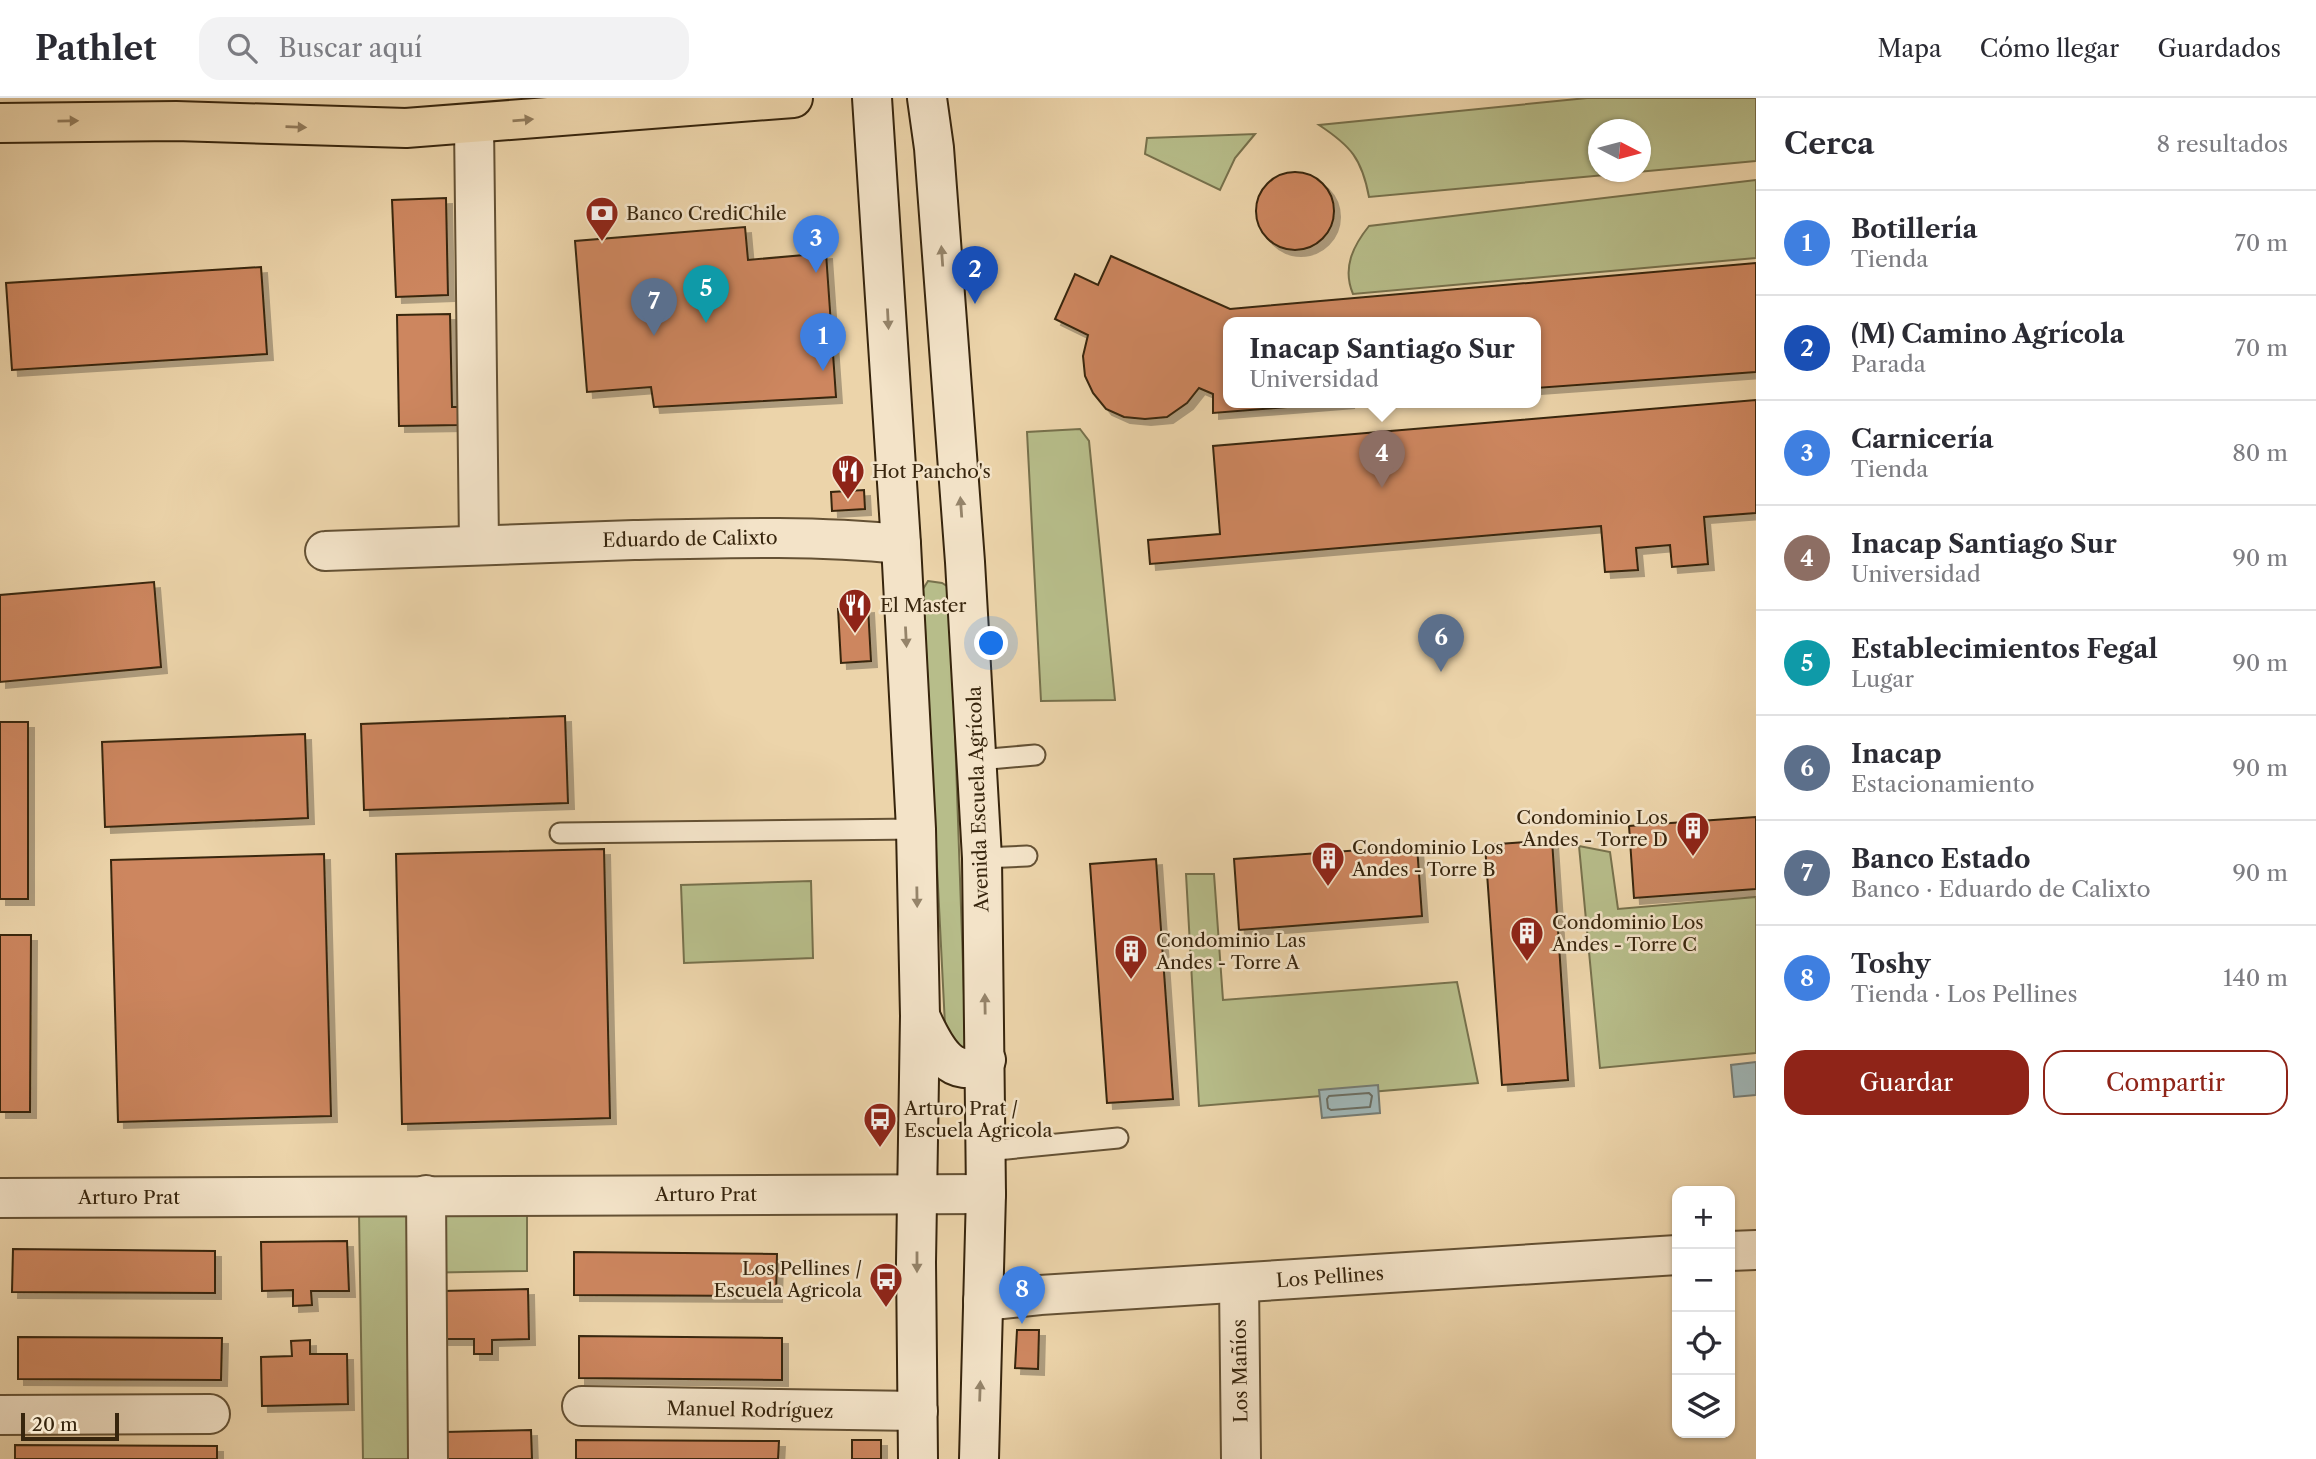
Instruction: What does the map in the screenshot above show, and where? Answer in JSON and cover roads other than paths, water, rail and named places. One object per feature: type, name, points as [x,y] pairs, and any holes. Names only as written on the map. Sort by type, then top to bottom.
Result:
[{"type":"main road","points":[[0,123],[176,121],[299,127],[406,128],[474,125],[793,98]]},
{"type":"street","points":[[872,98],[901,544],[916,829],[920,1016],[917,1194],[918,1459]]},
{"type":"street","name":"Avenida Escuela Agrícola","points":[[927,98],[934,148],[965,562],[982,858],[986,1194],[979,1459]]},
{"type":"street","points":[[474,125],[479,544]]},
{"type":"street","name":"Eduardo de Calixto","points":[[325,551],[479,544],[772,537],[853,539],[901,544],[965,562]]},
{"type":"street","points":[[920,1016],[933,1044],[947,1061],[973,1068],[986,1060]]},
{"type":"street","name":"Arturo Prat","points":[[0,1198],[986,1194]]},
{"type":"street","points":[[426,1195],[428,1459]]},
{"type":"street","points":[[1735,1251],[1756,1250]]},
{"type":"street","name":"Los Pellines","points":[[983,1301],[1040,1294],[1672,1255]]},
{"type":"street","name":"Los Mañíos","points":[[1239,1283],[1241,1459]]},
{"type":"street","name":"Manuel Rodríguez","points":[[582,1406],[918,1411]]},
{"type":"street","points":[[0,1415],[210,1413]]},
{"type":"lane","points":[[978,760],[1035,755]]},
{"type":"lane","points":[[560,833],[916,829]]},
{"type":"lane","points":[[982,858],[1027,856]]},
{"type":"lane","points":[[986,1151],[1118,1138]]},
{"type":"water","points":[[1756,1062],[1756,1095],[1734,1097],[1731,1065]]},
{"type":"water","points":[[1378,1085],[1380,1113],[1322,1118],[1319,1090]]},
{"type":"place","name":"Banco CrediChile","points":[[602,243]]},
{"type":"place","name":"Carnicería","points":[[816,273]]},
{"type":"place","name":"(M) Camino Agrícola","points":[[975,304]]},
{"type":"place","name":"Establecimientos Fegal","points":[[706,323]]},
{"type":"place","name":"Banco Estado","points":[[654,336]]},
{"type":"place","name":"Botillería","points":[[823,371]]},
{"type":"place","name":"Inacap Santiago Sur","points":[[1382,488]]},
{"type":"place","name":"Hot Pancho's","points":[[848,501]]},
{"type":"place","name":"El Master","points":[[855,635]]},
{"type":"place","name":"Inacap","points":[[1441,672]]},
{"type":"place","name":"Condominio Los Andes - Torre D","points":[[1693,858]]},
{"type":"place","name":"Condominio Los Andes - Torre B","points":[[1328,888]]},
{"type":"place","name":"Condominio Los Andes - Torre C","points":[[1527,963]]},
{"type":"place","name":"Condominio Las Andes - Torre A","points":[[1131,981]]},
{"type":"place","name":"Arturo Prat / Escuela Agricola","points":[[880,1149]]},
{"type":"place","name":"Los Pellines / Escuela Agricola","points":[[886,1309]]},
{"type":"place","name":"Toshy","points":[[1022,1324]]}]
